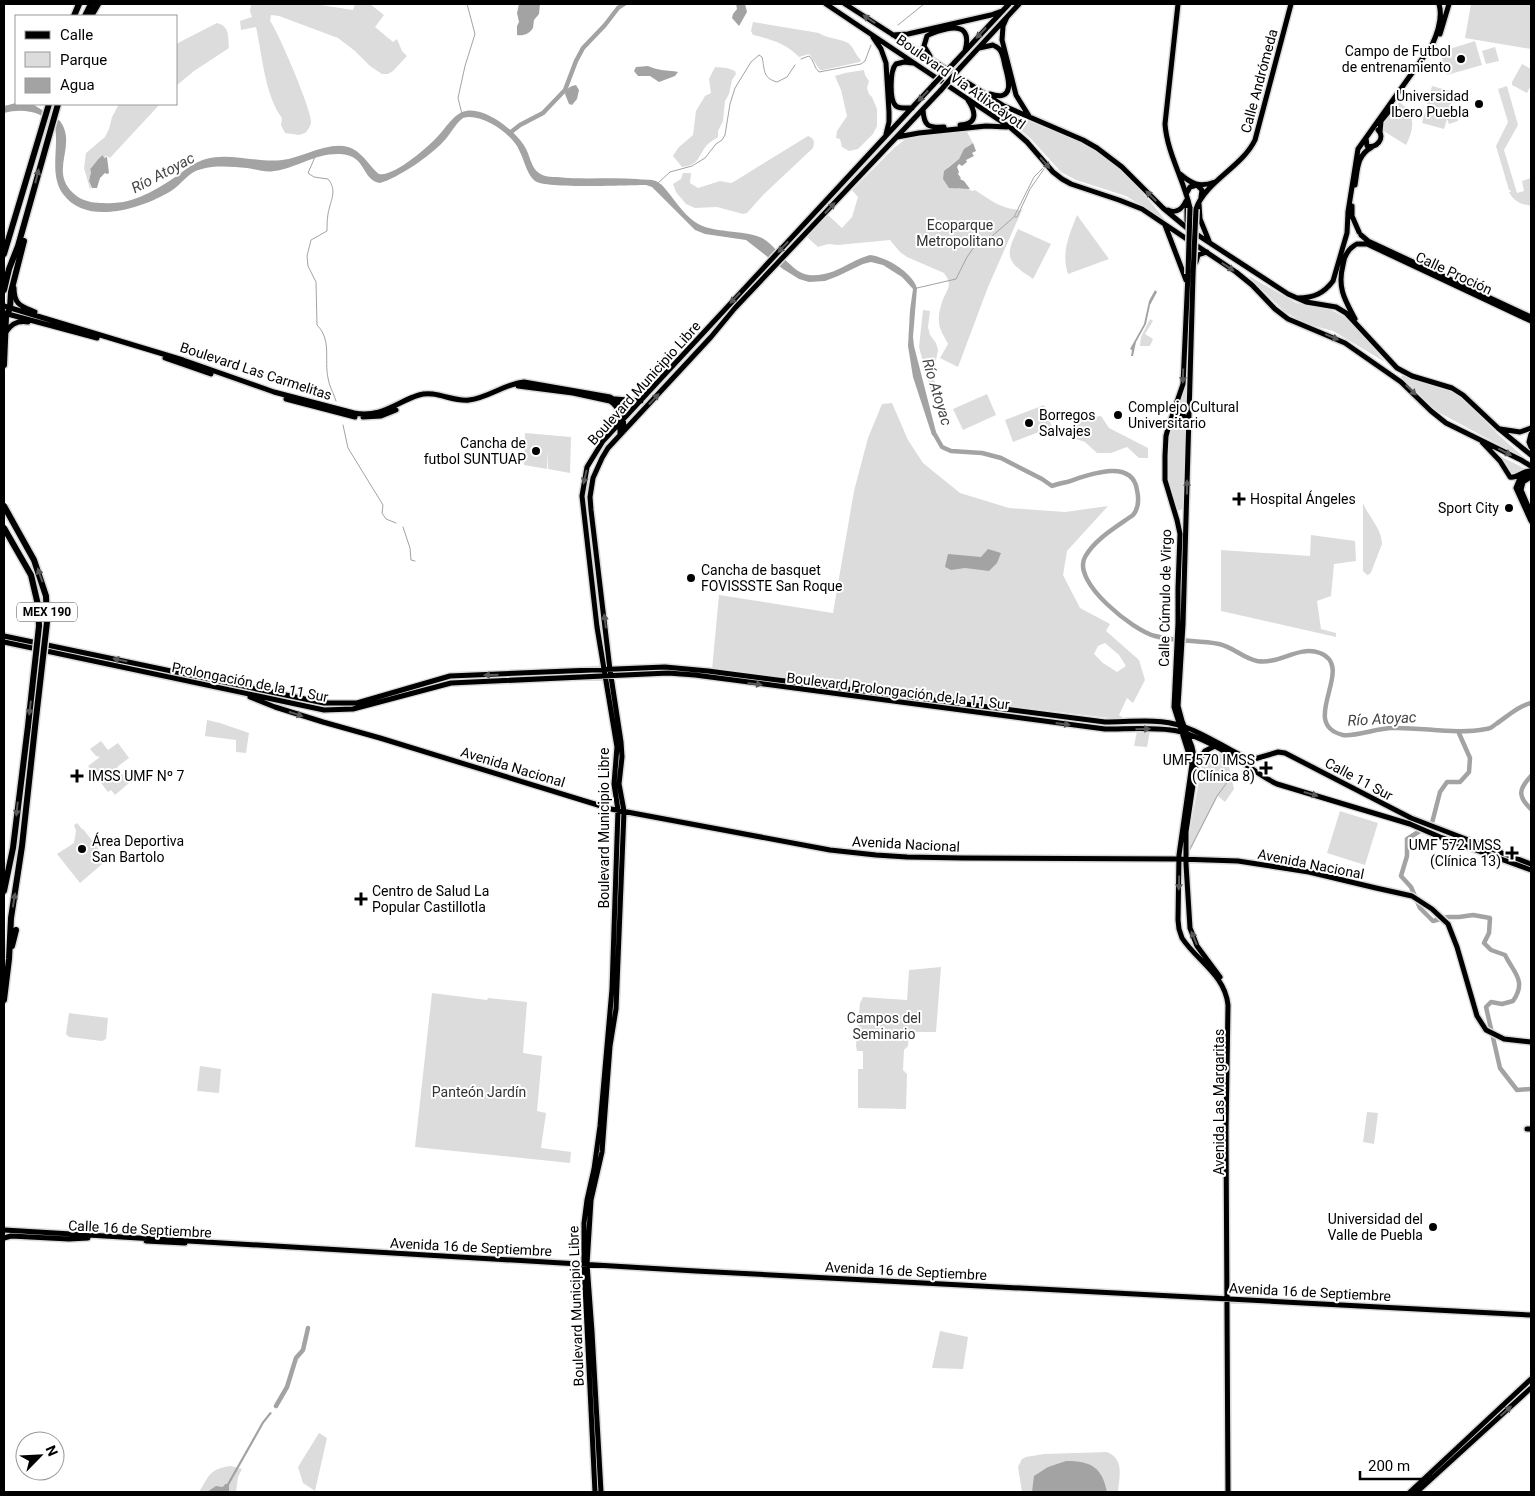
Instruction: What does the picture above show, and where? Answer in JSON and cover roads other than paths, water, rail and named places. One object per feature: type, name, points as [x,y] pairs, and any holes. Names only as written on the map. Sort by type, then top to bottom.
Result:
[{"type":"highway","points":[[92,15],[98,4]]},
{"type":"highway","points":[[4,290],[58,105]]},
{"type":"highway","points":[[4,254],[49,106]]},
{"type":"highway","points":[[4,241],[19,204]]},
{"type":"highway","points":[[4,365],[6,310],[25,237],[29,206]]},
{"type":"highway","name":"MEX 190","points":[[4,506],[34,560],[46,596],[47,622],[32,727],[21,776],[13,848],[4,892]]},
{"type":"highway","name":"MEX 190","points":[[4,528],[31,576],[38,605],[39,626],[20,863],[11,918],[9,960],[4,1000]]},
{"type":"highway","points":[[17,785],[21,776],[19,764]]},
{"type":"highway","points":[[21,881],[20,863],[24,853]]},
{"type":"highway","points":[[9,960],[16,930]]},
{"type":"main road","name":"Boulevard Vía Atlixcáyotl","points":[[826,4],[1011,128],[1062,179],[1071,184],[1133,205],[1165,224],[1252,285],[1275,309],[1288,319],[1345,343],[1401,382],[1446,423],[1531,466]]},
{"type":"main road","name":"Boulevard Vía Atlixcáyotl","points":[[846,4],[1004,106],[1102,150],[1187,228],[1295,298],[1306,302],[1336,307],[1346,313],[1397,368],[1412,376],[1452,388],[1469,400],[1518,446],[1531,455]]},
{"type":"main road","name":"Boulevard Municipio Libre","points":[[595,1492],[584,1223],[586,1200],[594,1169],[600,1126],[612,989],[621,811],[614,776],[617,757],[608,673],[586,542],[582,496],[584,480],[591,460],[603,441],[1009,4]]},
{"type":"main road","name":"Boulevard Municipio Libre","points":[[608,673],[609,660],[590,497],[593,478],[604,454],[622,432],[711,337],[735,308],[941,90],[1019,4]]},
{"type":"main road","points":[[1178,4],[1165,124],[1168,141],[1193,209]]},
{"type":"main road","name":"Calle Andrómeda","points":[[1193,209],[1251,149],[1256,140],[1291,4]]},
{"type":"main road","points":[[1295,298],[1314,296],[1328,287],[1336,274],[1347,235],[1348,212],[1358,149],[1432,45],[1441,14],[1439,4],[1448,4],[1436,45],[1381,121],[1380,132],[1382,136],[1380,140],[1360,158],[1352,212],[1361,238],[1349,249],[1344,259],[1340,286],[1359,326]]},
{"type":"main road","points":[[893,34],[908,34],[991,16],[1002,11]]},
{"type":"main road","points":[[1007,17],[1003,26],[1002,40],[1016,95],[1029,117]]},
{"type":"main road","points":[[934,60],[927,52],[924,44],[927,36],[934,32],[953,28],[961,29],[967,38],[965,51]]},
{"type":"main road","points":[[872,34],[881,49],[886,63],[889,122],[884,137]]},
{"type":"main road","points":[[979,48],[993,45],[1000,50],[1010,82],[1008,90],[1004,94],[997,95],[984,92]]},
{"type":"main road","points":[[912,108],[902,108],[894,104],[891,74],[893,67],[898,63],[916,64]]},
{"type":"main road","points":[[923,109],[925,121],[931,127],[965,125],[973,119],[975,114],[966,97]]},
{"type":"main road","points":[[896,137],[986,126],[1011,128]]},
{"type":"main road","points":[[1370,131],[1380,132]]},
{"type":"main road","points":[[1366,138],[1367,146],[1372,147]]},
{"type":"main road","points":[[1358,149],[1366,151]]},
{"type":"main road","points":[[1180,174],[1202,190],[1200,219],[1210,243]]},
{"type":"main road","points":[[1163,208],[1170,211],[1178,211],[1184,206],[1190,188],[1218,181]]},
{"type":"main road","points":[[1187,196],[1187,221],[1190,224],[1195,224],[1200,219]]},
{"type":"main road","name":"Calle Cúmulo de Virgo","points":[[1182,729],[1178,706],[1193,307],[1190,275],[1193,209]]},
{"type":"main road","points":[[1165,224],[1187,283],[1192,290],[1193,298]]},
{"type":"main road","points":[[1347,235],[1353,230],[1360,234],[1368,243]]},
{"type":"main road","points":[[1347,235],[1349,243],[1368,243]]},
{"type":"main road","name":"Calle Proción","points":[[1368,243],[1531,321]]},
{"type":"main road","points":[[1193,307],[1196,256],[1207,252]]},
{"type":"main road","points":[[17,267],[14,288],[17,302],[21,306],[60,322]]},
{"type":"main road","name":"Calle Cúmulo de Virgo","points":[[1181,623],[1178,588],[1179,526],[1165,480],[1166,436],[1183,384],[1187,283],[1190,275]]},
{"type":"main road","name":"Calle Proción","points":[[1488,299],[1531,317]]},
{"type":"main road","name":"Boulevard Las Carmelitas","points":[[6,310],[60,322],[95,335],[183,360],[274,392],[354,413],[381,412],[418,396],[433,395],[467,400],[478,398],[519,383],[610,397],[621,408],[622,432]]},
{"type":"main road","name":"Boulevard Las Carmelitas","points":[[6,310],[41,323],[161,357],[293,401],[347,415],[381,416],[416,400],[433,395]]},
{"type":"main road","points":[[6,333],[11,325],[19,322],[35,325],[41,323]]},
{"type":"main road","points":[[1185,342],[1187,351],[1190,353]]},
{"type":"main road","points":[[1184,355],[1190,357],[1190,367]]},
{"type":"main road","name":"Boulevard Las Carmelitas","points":[[545,387],[610,401],[618,409],[622,420]]},
{"type":"main road","points":[[614,399],[642,400]]},
{"type":"main road","points":[[1171,419],[1180,415],[1186,417],[1188,421]]},
{"type":"main road","points":[[1498,428],[1520,432],[1531,428]]},
{"type":"main road","points":[[1531,434],[1531,447]]},
{"type":"main road","points":[[1478,438],[1500,461],[1510,477],[1513,478],[1526,471],[1531,474]]},
{"type":"main road","points":[[1531,474],[1523,482],[1521,490],[1531,513]]},
{"type":"main road","points":[[1531,474],[1520,478],[1516,488],[1531,521]]},
{"type":"main road","points":[[1172,506],[1179,513],[1186,509]]},
{"type":"main road","points":[[1179,547],[1181,557],[1185,557]]},
{"type":"main road","points":[[4,635],[41,640],[49,636]]},
{"type":"main road","name":"Prolongación de la 11 Sur","points":[[4,635],[324,703],[357,703],[450,676],[608,673]]},
{"type":"main road","name":"Prolongación de la 11 Sur","points":[[4,642],[324,710],[344,710],[380,703],[451,683],[608,673]]},
{"type":"main road","points":[[609,660],[616,667],[625,669]]},
{"type":"main road","name":"Calle Cúmulo de Virgo","points":[[1179,661],[1174,707],[1182,729]]},
{"type":"main road","name":"Boulevard Prolongación de la 11 Sur","points":[[608,673],[625,669],[687,668],[1105,722],[1161,722],[1182,729]]},
{"type":"main road","name":"Boulevard Prolongación de la 11 Sur","points":[[608,673],[682,674],[1105,729],[1182,729]]},
{"type":"main road","name":"Avenida Nacional","points":[[238,692],[275,707],[322,722],[621,811],[830,850],[876,855],[963,858],[1186,858],[1238,861],[1309,872],[1412,895],[1424,901],[1442,916],[1448,924],[1480,1023],[1497,1036],[1531,1041]]},
{"type":"main road","points":[[273,699],[275,707]]},
{"type":"main road","points":[[1161,722],[1170,717],[1174,707]]},
{"type":"main road","name":"Calle 11 Sur","points":[[1182,729],[1251,760],[1278,752],[1285,753],[1411,818],[1531,864]]},
{"type":"main road","name":"Avenida Las Margaritas","points":[[1182,729],[1192,747],[1196,765],[1186,832],[1190,928],[1193,938],[1223,980],[1231,1000],[1230,1492]]},
{"type":"main road","name":"Avenida Las Margaritas","points":[[1182,729],[1192,764],[1179,859],[1178,925],[1182,938],[1224,988],[1227,1000],[1226,1131],[1229,1298]]},
{"type":"main road","name":"Calle 11 Sur","points":[[1201,737],[1277,784],[1410,824],[1531,870]]},
{"type":"main road","points":[[1196,765],[1204,751],[1215,746]]},
{"type":"main road","points":[[1178,900],[1188,900]]},
{"type":"main road","points":[[1178,910],[1183,907],[1189,909]]},
{"type":"main road","points":[[4,1230],[68,1231],[87,1236]]},
{"type":"main road","name":"Calle 16 de Septiembre","points":[[4,1230],[276,1247]]},
{"type":"main road","points":[[4,1238],[11,1236],[69,1239],[87,1236]]},
{"type":"main road","name":"Avenida 16 de Septiembre","points":[[276,1247],[819,1278],[1531,1315]]},
{"type":"main road","name":"Boulevard Municipio Libre","points":[[585,1264],[592,1332],[601,1492]]},
{"type":"main road","points":[[1410,1492],[1531,1379]]},
{"type":"main road","points":[[1417,1492],[1531,1388]]},
{"type":"water","points":[[519,4],[540,4],[539,14],[534,20],[533,28],[528,33],[522,35],[517,35]]},
{"type":"water","points":[[736,4],[745,4],[747,12],[739,26],[732,18],[737,9]]},
{"type":"water","points":[[648,66],[659,70],[678,72],[675,76],[659,82],[650,76],[638,76],[634,71],[636,67]]},
{"type":"water","points":[[576,85],[579,90],[577,99],[572,105],[569,104],[565,94],[569,88]]},
{"type":"water","points":[[15,103],[15,105],[34,105],[60,121],[65,131],[66,140],[63,169],[64,179],[69,188],[78,197],[87,201],[101,203],[124,202],[142,196],[168,182],[194,164],[215,157],[273,161],[290,159],[324,148],[340,146],[353,149],[375,171],[379,174],[385,174],[402,166],[419,154],[462,112],[474,111],[491,116],[515,134],[525,147],[534,168],[541,174],[567,178],[627,178],[656,181],[662,185],[682,210],[695,222],[710,228],[746,233],[762,238],[791,265],[803,273],[809,275],[826,274],[870,255],[898,266],[910,276],[917,288],[914,346],[936,432],[935,437],[932,435],[913,377],[908,346],[913,289],[902,277],[883,265],[871,262],[825,281],[809,282],[799,279],[783,269],[746,240],[705,234],[695,230],[652,187],[646,185],[554,185],[535,181],[510,137],[487,121],[470,117],[463,118],[443,142],[422,160],[404,172],[380,183],[374,181],[360,163],[349,155],[331,154],[271,171],[230,167],[197,170],[171,191],[146,203],[116,211],[100,212],[86,210],[73,204],[59,187],[55,170],[55,127],[44,117],[32,112],[4,113],[4,106]]},
{"type":"water","points":[[973,143],[976,151],[972,153],[974,156],[966,160],[967,162],[962,166],[959,164],[957,167],[960,179],[970,189],[949,188],[943,179],[944,171],[959,159],[964,149]]},
{"type":"water","points":[[103,155],[104,158],[107,157],[109,173],[105,173],[100,178],[97,188],[92,188],[89,181],[90,169]]},
{"type":"water","points":[[1155,290],[1157,292],[1150,305],[1146,324],[1136,342],[1133,356],[1131,356],[1132,350],[1130,349],[1144,324],[1149,301]]},
{"type":"water","points":[[988,549],[1001,553],[997,563],[989,571],[965,568],[951,570],[945,567],[948,554],[981,557]]},
{"type":"water","points":[[270,1412],[272,1413],[264,1423],[229,1485],[229,1492],[207,1492],[216,1486],[222,1487],[227,1484],[262,1422]]},
{"type":"water","points":[[1066,1461],[1082,1462],[1094,1467],[1102,1477],[1107,1492],[1032,1492],[1034,1476],[1048,1467]]},
{"type":"waterway","points":[[462,114],[458,98],[475,34],[467,4]]},
{"type":"waterway","points":[[511,132],[543,113],[565,90],[583,48],[618,8],[624,4]]},
{"type":"waterway","points":[[898,25],[924,4]]},
{"type":"waterway","points":[[801,59],[809,56],[819,72],[861,64],[865,61],[871,45]]},
{"type":"waterway","points":[[658,183],[670,172],[692,166],[705,158],[716,144],[722,140],[725,135],[730,104],[735,88],[751,62],[759,55],[762,57],[766,75],[777,82],[787,77],[795,65]]},
{"type":"waterway","points":[[315,157],[308,173],[314,177],[328,179],[333,192],[328,214],[327,231],[311,240],[307,256],[308,266],[316,282],[317,325],[322,331],[326,344],[329,384],[336,401]]},
{"type":"waterway","points":[[917,288],[956,279],[967,257],[977,243],[991,237],[1014,217],[1034,177],[1043,168]]},
{"type":"waterway","points":[[1015,217],[1017,217],[1030,189],[1044,169]]},
{"type":"waterway","points":[[343,425],[348,448],[383,505],[382,513],[386,519],[396,523]]},
{"type":"waterway","name":"Río Atoyac","points":[[934,433],[942,447],[951,451],[982,453],[1001,458],[1052,486],[1107,471],[1118,471],[1127,474],[1133,480],[1137,490],[1138,500],[1133,515],[1100,539],[1085,557],[1083,567],[1087,579],[1095,592],[1133,625],[1155,636],[1219,644],[1257,661],[1273,660],[1304,651],[1320,653],[1330,660],[1333,670],[1325,708],[1325,720],[1330,729],[1343,735],[1392,728],[1451,731],[1488,729],[1517,709],[1531,703]]},
{"type":"waterway","points":[[403,527],[410,548],[411,560],[415,561]]},
{"type":"waterway","name":"Río Atoyac","points":[[1432,823],[1440,792],[1447,782],[1460,782],[1469,772],[1470,758],[1458,731]]},
{"type":"waterway","name":"Río Atoyac","points":[[1531,776],[1521,792],[1523,800],[1531,809]]},
{"type":"waterway","points":[[1190,849],[1217,796],[1231,777]]},
{"type":"waterway","name":"Río Atoyac","points":[[1420,831],[1407,839],[1407,856],[1401,876],[1411,887],[1420,908],[1433,921],[1448,917],[1473,915],[1490,918],[1489,933],[1484,943],[1491,950],[1505,955],[1519,982],[1519,988],[1513,1001],[1502,1004],[1491,1002],[1486,1007],[1500,1068],[1517,1090],[1531,1089]]},
{"type":"waterway","points":[[276,1406],[287,1387],[296,1358],[303,1350],[308,1328]]},
{"type":"waterway","points":[[276,1406],[286,1389],[297,1357],[303,1351],[308,1329]]},
{"type":"place","name":"Campo de Futbol de entrenamiento","points":[[1461,59]]},
{"type":"place","name":"Universidad Ibero Puebla","points":[[1479,104]]},
{"type":"place","name":"Complejo Cultural Universitario","points":[[1118,415]]},
{"type":"place","name":"Borregos Salvajes","points":[[1029,423]]},
{"type":"place","name":"Cancha de futbol SUNTUAP","points":[[536,451]]},
{"type":"place","name":"Hospital Ángeles","points":[[1239,499]]},
{"type":"place","name":"Sport City","points":[[1509,508]]},
{"type":"place","name":"Cancha de basquet FOVISSSTE San Roque","points":[[691,578]]},
{"type":"place","name":"UMF 570 IMSS (Clínica 8)","points":[[1266,768]]},
{"type":"place","name":"IMSS UMF Nº 7","points":[[77,776]]},
{"type":"place","name":"Área Deportiva San Bartolo","points":[[82,849]]},
{"type":"place","name":"UMF 572 IMSS (Clínica 13)","points":[[1512,853]]},
{"type":"place","name":"Centro de Salud La Popular Castillotla","points":[[361,899]]},
{"type":"place","name":"Universidad del Valle de Puebla","points":[[1433,1227]]},
{"type":"park label","name":"Ecoparque Metropolitano","points":[[960,234]]},
{"type":"park label","name":"Campos del Seminario","points":[[884,1026]]},
{"type":"park label","name":"Panteón Jardín","points":[[479,1092]]}]
